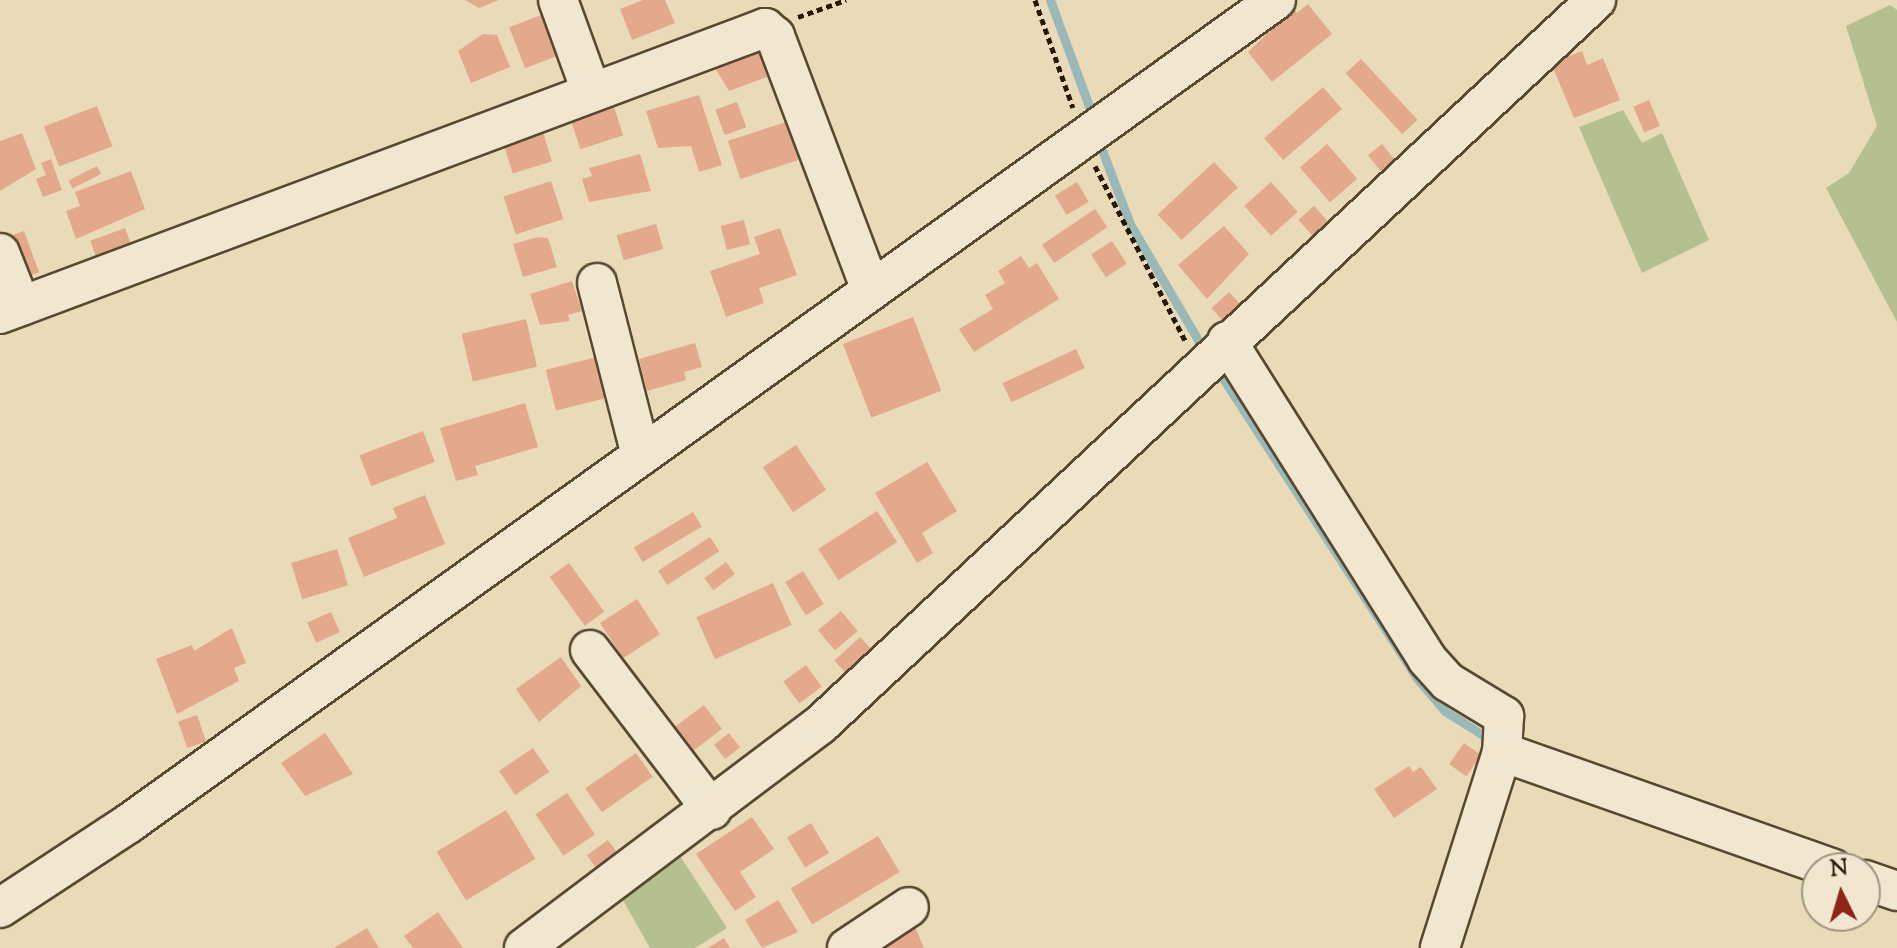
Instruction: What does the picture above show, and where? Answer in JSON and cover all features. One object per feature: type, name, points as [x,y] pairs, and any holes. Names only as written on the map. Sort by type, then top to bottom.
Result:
[{"type":"street","points":[[558,0],[591,91]]},
{"type":"street","points":[[0,908],[641,455],[1276,0]]},
{"type":"street","points":[[541,943],[820,725],[1214,353],[1596,0]]},
{"type":"street","points":[[0,253],[11,310],[765,28],[775,36],[871,290]]},
{"type":"street","points":[[597,283],[641,455]]},
{"type":"street","points":[[1214,353],[1427,659],[1448,682],[1504,716],[1502,752],[1440,948]]},
{"type":"street","points":[[590,650],[712,810]]},
{"type":"street","points":[[1502,752],[1801,857]]},
{"type":"street","points":[[847,948],[909,907]]},
{"type":"path","points":[[765,28],[846,0]]},
{"type":"path","points":[[1035,0],[1083,136],[1121,227],[1214,353]]},
{"type":"green space","points":[[1890,5],[1897,10],[1897,322],[1826,188],[1849,173],[1877,126],[1846,26]]},
{"type":"green space","points":[[1623,110],[1642,143],[1662,133],[1709,240],[1642,273],[1579,127]]},
{"type":"green space","points":[[680,856],[727,928],[695,948],[650,948],[620,895]]},
{"type":"building","points":[[465,0],[499,0],[479,8]]},
{"type":"building","points":[[643,0],[665,0],[675,23],[632,40],[620,9]]},
{"type":"building","points":[[1308,4],[1332,34],[1272,82],[1248,52],[1294,8],[1297,13]]},
{"type":"building","points":[[541,15],[557,56],[525,68],[509,27]]},
{"type":"building","points":[[483,34],[497,35],[510,67],[471,83],[458,51]]},
{"type":"building","points":[[763,41],[775,74],[729,91],[710,60]]},
{"type":"building","points":[[1582,51],[1587,65],[1603,58],[1620,100],[1574,118],[1551,63]]},
{"type":"building","points":[[1361,59],[1418,120],[1402,134],[1346,73]]},
{"type":"building","points":[[1323,87],[1342,109],[1283,160],[1264,138]]},
{"type":"building","points":[[699,95],[722,165],[699,172],[691,146],[658,148],[646,111]]},
{"type":"building","points":[[1649,100],[1660,126],[1644,132],[1633,107]]},
{"type":"building","points":[[612,101],[623,135],[580,149],[569,115]]},
{"type":"building","points":[[737,102],[746,127],[725,135],[715,110]]},
{"type":"building","points":[[97,106],[112,146],[59,167],[44,126]]},
{"type":"building","points":[[786,122],[798,160],[740,179],[728,141]]},
{"type":"building","points":[[542,129],[552,162],[513,174],[503,141]]},
{"type":"building","points":[[22,133],[36,169],[0,191],[0,141]]},
{"type":"building","points":[[1327,144],[1357,179],[1330,202],[1300,168]]},
{"type":"building","points":[[1382,144],[1396,161],[1382,172],[1368,155]]},
{"type":"building","points":[[640,154],[651,191],[589,202],[582,179],[592,176],[589,168]]},
{"type":"building","points":[[51,159],[62,190],[43,197],[36,179],[46,175],[41,163]]},
{"type":"building","points":[[1214,162],[1238,188],[1182,240],[1158,215]]},
{"type":"building","points":[[97,166],[101,174],[73,189],[68,181]]},
{"type":"building","points":[[131,171],[145,209],[76,239],[66,211],[80,206],[75,192]]},
{"type":"building","points":[[551,181],[563,219],[516,234],[503,196]]},
{"type":"building","points":[[1077,182],[1089,202],[1067,215],[1055,195]]},
{"type":"building","points":[[1271,182],[1298,212],[1271,236],[1244,206]]},
{"type":"building","points":[[1314,206],[1331,225],[1315,239],[1298,220]]},
{"type":"building","points":[[1095,209],[1107,227],[1054,263],[1042,245]]},
{"type":"building","points":[[744,220],[750,244],[727,250],[721,226]]},
{"type":"building","points":[[656,224],[663,249],[624,260],[617,235]]},
{"type":"building","points":[[1224,226],[1249,254],[1207,299],[1178,265]]},
{"type":"building","points":[[125,228],[133,250],[98,262],[90,241]]},
{"type":"building","points":[[780,228],[797,275],[759,288],[764,303],[726,317],[710,271],[760,254],[754,237]]},
{"type":"building","points":[[24,231],[39,272],[20,279],[5,238]]},
{"type":"building","points":[[538,237],[548,238],[557,267],[523,277],[513,244]]},
{"type":"building","points":[[1112,241],[1127,264],[1106,277],[1091,255]]},
{"type":"building","points":[[1021,256],[1029,268],[1037,263],[1059,299],[974,352],[959,329],[993,309],[985,295],[1005,283],[998,271]]},
{"type":"building","points":[[572,281],[582,311],[568,315],[570,321],[540,325],[530,294]]},
{"type":"building","points":[[1229,292],[1244,308],[1226,324],[1211,308]]},
{"type":"building","points":[[913,317],[941,391],[871,418],[843,344]]},
{"type":"building","points":[[526,319],[537,367],[473,382],[462,334]]},
{"type":"building","points":[[695,343],[702,367],[684,372],[686,380],[647,391],[639,359]]},
{"type":"building","points":[[1076,349],[1085,368],[1011,402],[1003,383]]},
{"type":"building","points":[[601,356],[611,397],[556,411],[546,370]]},
{"type":"building","points":[[525,403],[538,447],[475,466],[478,475],[456,481],[440,428]]},
{"type":"building","points":[[423,431],[435,462],[371,486],[360,455]]},
{"type":"building","points":[[796,445],[826,490],[793,512],[763,467]]},
{"type":"building","points":[[927,462],[957,511],[922,533],[933,553],[917,563],[875,493]]},
{"type":"building","points":[[425,495],[445,544],[364,577],[348,538],[397,518],[393,508]]},
{"type":"building","points":[[877,511],[897,542],[838,580],[818,549]]},
{"type":"building","points":[[693,512],[702,527],[643,562],[634,548]]},
{"type":"building","points":[[710,537],[719,551],[667,585],[658,571]]},
{"type":"building","points":[[337,549],[348,585],[302,599],[291,563]]},
{"type":"building","points":[[726,562],[735,574],[713,590],[704,578]]},
{"type":"building","points":[[569,563],[604,612],[585,626],[550,577]]},
{"type":"building","points":[[803,571],[824,604],[806,615],[785,582]]},
{"type":"building","points":[[773,583],[792,625],[715,659],[696,617]]},
{"type":"building","points":[[637,599],[660,634],[623,658],[600,623]]},
{"type":"building","points":[[841,611],[858,631],[835,650],[818,630]]},
{"type":"building","points":[[331,612],[340,632],[316,643],[307,623]]},
{"type":"building","points":[[232,628],[246,663],[234,668],[239,681],[177,714],[156,659],[192,645],[194,651]]},
{"type":"building","points":[[860,637],[873,651],[847,675],[834,661]]},
{"type":"building","points":[[561,657],[581,686],[539,722],[516,689]]},
{"type":"building","points":[[806,665],[822,687],[799,703],[783,681]]},
{"type":"building","points":[[704,705],[722,729],[689,754],[670,730]]},
{"type":"building","points":[[197,715],[206,741],[187,748],[178,722]]},
{"type":"building","points":[[325,733],[353,774],[305,796],[281,763]]},
{"type":"building","points":[[729,733],[740,747],[725,759],[714,745]]},
{"type":"building","points":[[1464,743],[1481,755],[1466,776],[1449,764]]},
{"type":"building","points":[[533,748],[549,772],[515,795],[499,771]]},
{"type":"building","points":[[636,753],[653,777],[602,812],[585,789]]},
{"type":"building","points":[[1409,766],[1413,772],[1421,767],[1437,789],[1394,818],[1374,789]]},
{"type":"building","points":[[567,793],[595,834],[563,856],[535,814]]},
{"type":"building","points":[[506,810],[535,859],[466,901],[437,852]]},
{"type":"building","points":[[752,817],[774,849],[740,872],[756,897],[735,911],[696,854]]},
{"type":"building","points":[[811,823],[829,853],[805,867],[787,837]]},
{"type":"building","points":[[878,836],[900,872],[812,925],[791,889]]},
{"type":"building","points":[[608,840],[619,855],[598,871],[587,855]]},
{"type":"building","points":[[778,900],[798,932],[762,948],[745,920]]},
{"type":"building","points":[[438,912],[463,948],[413,948],[404,936]]},
{"type":"building","points":[[913,922],[924,948],[873,948]]},
{"type":"building","points":[[367,928],[379,948],[334,948]]},
{"type":"building","points":[[724,938],[730,948],[708,948]]},
{"type":"waterway","points":[[1050,0],[1090,109]]},
{"type":"waterway","points":[[1102,150],[1130,224],[1201,345]]},
{"type":"waterway","points":[[1217,369],[1416,677],[1445,711],[1486,737]]}]
